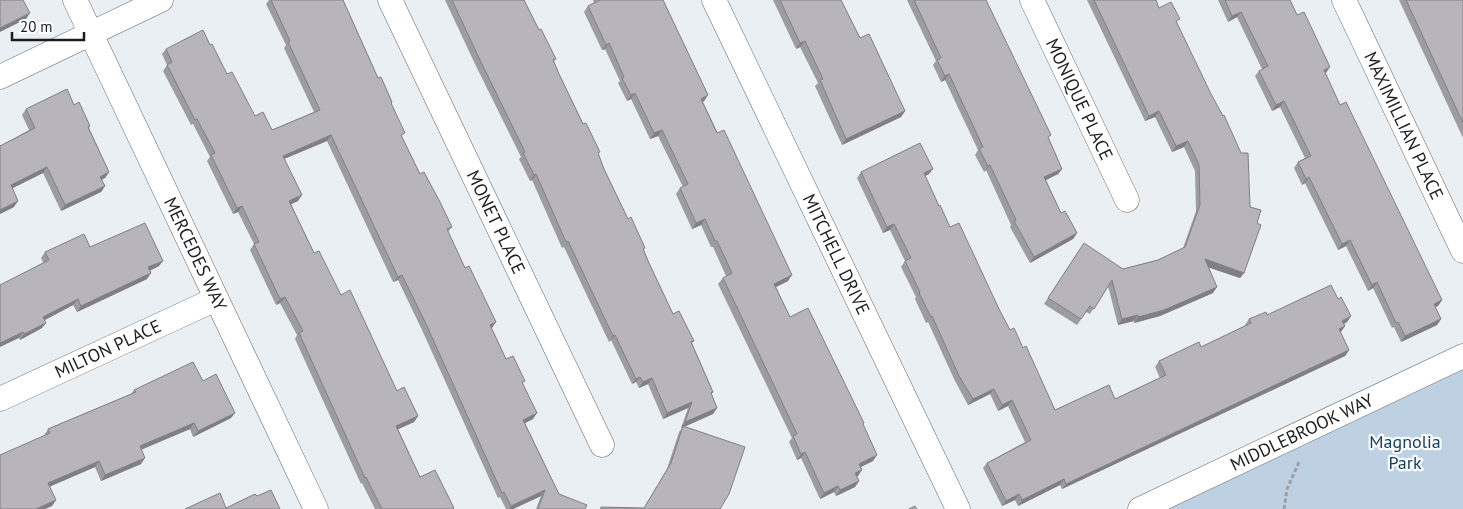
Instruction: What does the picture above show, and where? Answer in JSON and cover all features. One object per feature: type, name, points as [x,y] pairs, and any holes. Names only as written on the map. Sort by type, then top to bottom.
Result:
[{"type":"street","name":"MERCEDES WAY","points":[[75,0],[316,509]]},
{"type":"street","points":[[0,77],[161,0]]},
{"type":"street","name":"MONET PLACE","points":[[390,0],[602,445]]},
{"type":"street","name":"MITCHELL DRIVE","points":[[714,0],[958,509]]},
{"type":"street","name":"MONIQUE PLACE","points":[[1032,0],[1127,200]]},
{"type":"street","name":"MAXIMILLIAN PLACE","points":[[1344,0],[1463,251]]},
{"type":"street","name":"MILTON PLACE","points":[[0,400],[216,299]]},
{"type":"street","name":"MIDDLEBROOK WAY","points":[[1140,509],[1463,356]]},
{"type":"path","points":[[1284,509],[1287,489],[1299,462]]},
{"type":"green space","name":"Magnolia Park","points":[[1463,362],[1463,509],[1152,509]]},
{"type":"building","points":[[0,0],[23,0],[30,13],[0,28]]},
{"type":"building","points":[[271,0],[343,0],[378,78],[381,77],[392,102],[405,133],[401,135],[420,174],[424,172],[440,202],[452,227],[447,229],[465,268],[469,266],[496,322],[490,325],[506,359],[513,356],[525,381],[522,382],[537,413],[523,420],[559,494],[587,505],[585,509],[538,509],[545,490],[511,506],[504,492],[502,493],[426,324],[402,275],[398,277],[331,135],[283,156],[302,195],[289,201],[314,253],[319,251],[341,295],[350,290],[397,391],[404,387],[418,416],[396,426],[420,477],[435,470],[454,508],[382,509],[365,478],[299,333],[303,331],[285,297],[280,299],[254,244],[259,242],[242,206],[237,208],[211,155],[215,153],[197,119],[195,120],[167,65],[172,62],[166,49],[203,30],[227,74],[232,72],[255,116],[263,112],[272,130],[320,110],[288,42],[290,41]]},
{"type":"building","points":[[452,0],[524,0],[556,59],[553,60],[559,74],[583,124],[586,123],[600,152],[598,153],[604,169],[628,219],[631,217],[645,248],[643,249],[649,263],[673,314],[679,311],[694,341],[691,342],[713,392],[711,393],[717,408],[685,422],[692,402],[667,413],[652,378],[643,382],[640,377],[636,379],[615,335],[613,336],[568,241],[566,242],[536,174],[534,175],[523,153],[525,152]]},
{"type":"building","points":[[600,0],[663,0],[708,95],[701,99],[717,133],[724,130],[792,275],[774,284],[790,317],[808,308],[864,423],[877,455],[859,464],[862,470],[855,473],[859,481],[840,490],[838,486],[824,493],[805,452],[801,454],[793,436],[797,434],[723,278],[732,273],[717,241],[715,241],[705,219],[696,223],[680,188],[688,184],[662,130],[654,133],[635,93],[631,95],[622,78],[624,77],[609,43],[606,45],[588,6]]},
{"type":"building","points":[[780,0],[841,0],[860,38],[869,34],[905,111],[846,139],[820,80],[823,79],[805,41],[800,43]]},
{"type":"building","points":[[914,0],[986,0],[1051,135],[1048,137],[1062,169],[1044,177],[1061,213],[1065,211],[1077,233],[1034,257],[1014,221],[1016,220],[990,165],[988,166],[979,149],[983,147],[949,74],[945,76],[937,60],[941,58]]},
{"type":"building","points":[[1094,0],[1156,0],[1159,8],[1171,2],[1180,19],[1176,21],[1211,94],[1224,115],[1241,153],[1248,153],[1250,207],[1261,210],[1257,223],[1261,225],[1244,273],[1205,259],[1217,287],[1164,310],[1122,319],[1112,280],[1094,309],[1090,306],[1081,319],[1048,298],[1084,243],[1123,269],[1158,260],[1185,247],[1200,205],[1199,165],[1188,141],[1176,146],[1159,111],[1149,116]]},
{"type":"building","points":[[1225,0],[1290,0],[1297,15],[1304,12],[1330,67],[1324,70],[1340,105],[1346,102],[1442,300],[1434,304],[1441,319],[1405,336],[1398,322],[1396,323],[1377,282],[1372,285],[1350,240],[1342,244],[1309,177],[1306,179],[1298,162],[1311,156],[1284,101],[1276,105],[1259,71],[1268,66],[1241,12],[1232,16]]},
{"type":"building","points":[[1406,0],[1463,0],[1463,123]]},
{"type":"building","points":[[67,89],[74,105],[79,102],[90,126],[88,127],[109,172],[100,177],[105,186],[65,205],[47,167],[11,185],[18,201],[0,210],[0,146],[35,128],[26,109]]},
{"type":"building","points":[[920,143],[933,169],[924,173],[939,206],[950,227],[959,223],[999,309],[1010,330],[1014,328],[1023,348],[1026,346],[1055,410],[1109,385],[1115,399],[1166,375],[1159,361],[1199,342],[1201,347],[1251,323],[1249,319],[1266,312],[1267,315],[1331,285],[1338,299],[1341,297],[1351,316],[1342,321],[1345,326],[1339,329],[1349,350],[1066,484],[1064,479],[1022,500],[1019,494],[1006,501],[987,463],[1031,440],[1012,400],[1002,405],[994,389],[973,399],[959,376],[932,316],[919,293],[905,261],[911,258],[894,224],[887,227],[861,172]]},
{"type":"building","points":[[145,223],[163,261],[148,267],[151,273],[81,306],[78,299],[43,317],[46,323],[0,343],[0,285],[49,260],[45,252],[84,234],[90,247]]},
{"type":"building","points":[[193,362],[203,381],[216,374],[235,413],[198,431],[194,423],[140,446],[145,458],[105,475],[99,461],[48,483],[56,500],[36,509],[0,509],[0,455],[50,433],[48,429],[136,392],[134,390]]},
{"type":"building","points":[[683,426],[745,447],[729,494],[720,509],[601,509],[601,507],[644,508],[671,463]]},
{"type":"building","points":[[271,490],[280,509],[185,509],[220,493],[226,508],[255,494],[257,496]]}]
